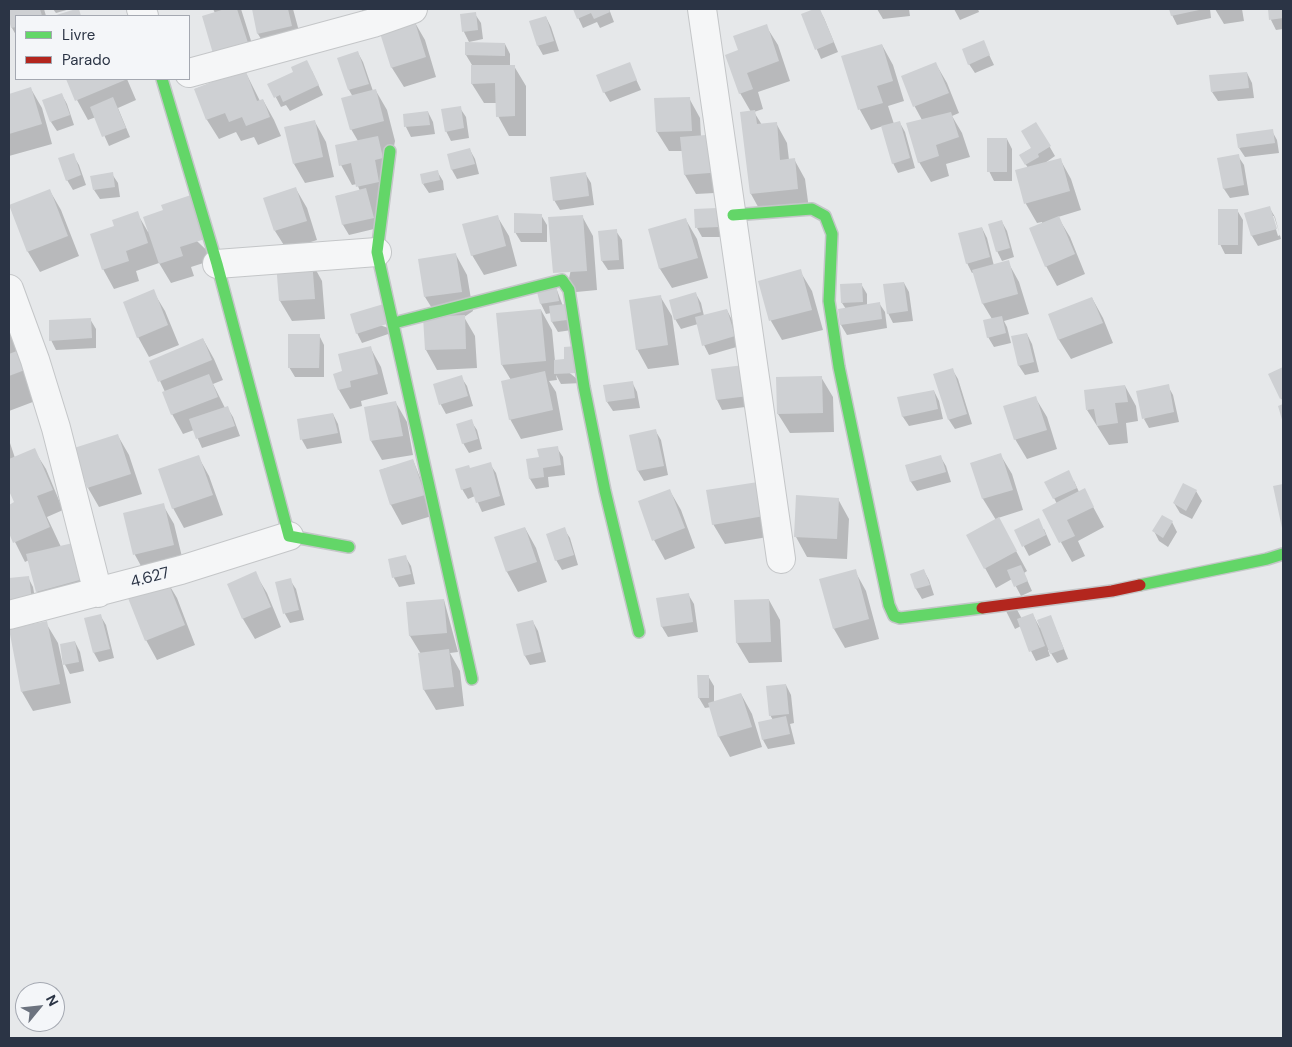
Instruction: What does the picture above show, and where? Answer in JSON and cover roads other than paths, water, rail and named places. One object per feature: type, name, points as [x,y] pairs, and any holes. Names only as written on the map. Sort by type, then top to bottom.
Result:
[{"type":"street","points":[[190,73],[373,23],[413,9]]},
{"type":"street","points":[[702,9],[781,559]]},
{"type":"street","points":[[163,80],[217,264],[289,536],[349,547]]},
{"type":"street","points":[[390,150],[377,252],[472,679]]},
{"type":"street","points":[[733,215],[812,209],[825,216],[832,234],[829,301],[839,366],[888,605],[894,616],[900,618],[1112,591],[1267,559],[1283,554]]},
{"type":"street","points":[[217,264],[377,252]]},
{"type":"street","points":[[394,323],[562,280],[569,290],[584,387],[605,492],[639,632]]},
{"type":"street","points":[[9,290],[35,360],[56,428],[98,593]]},
{"type":"street","name":"4.627","points":[[9,615],[98,593],[289,536]]}]
